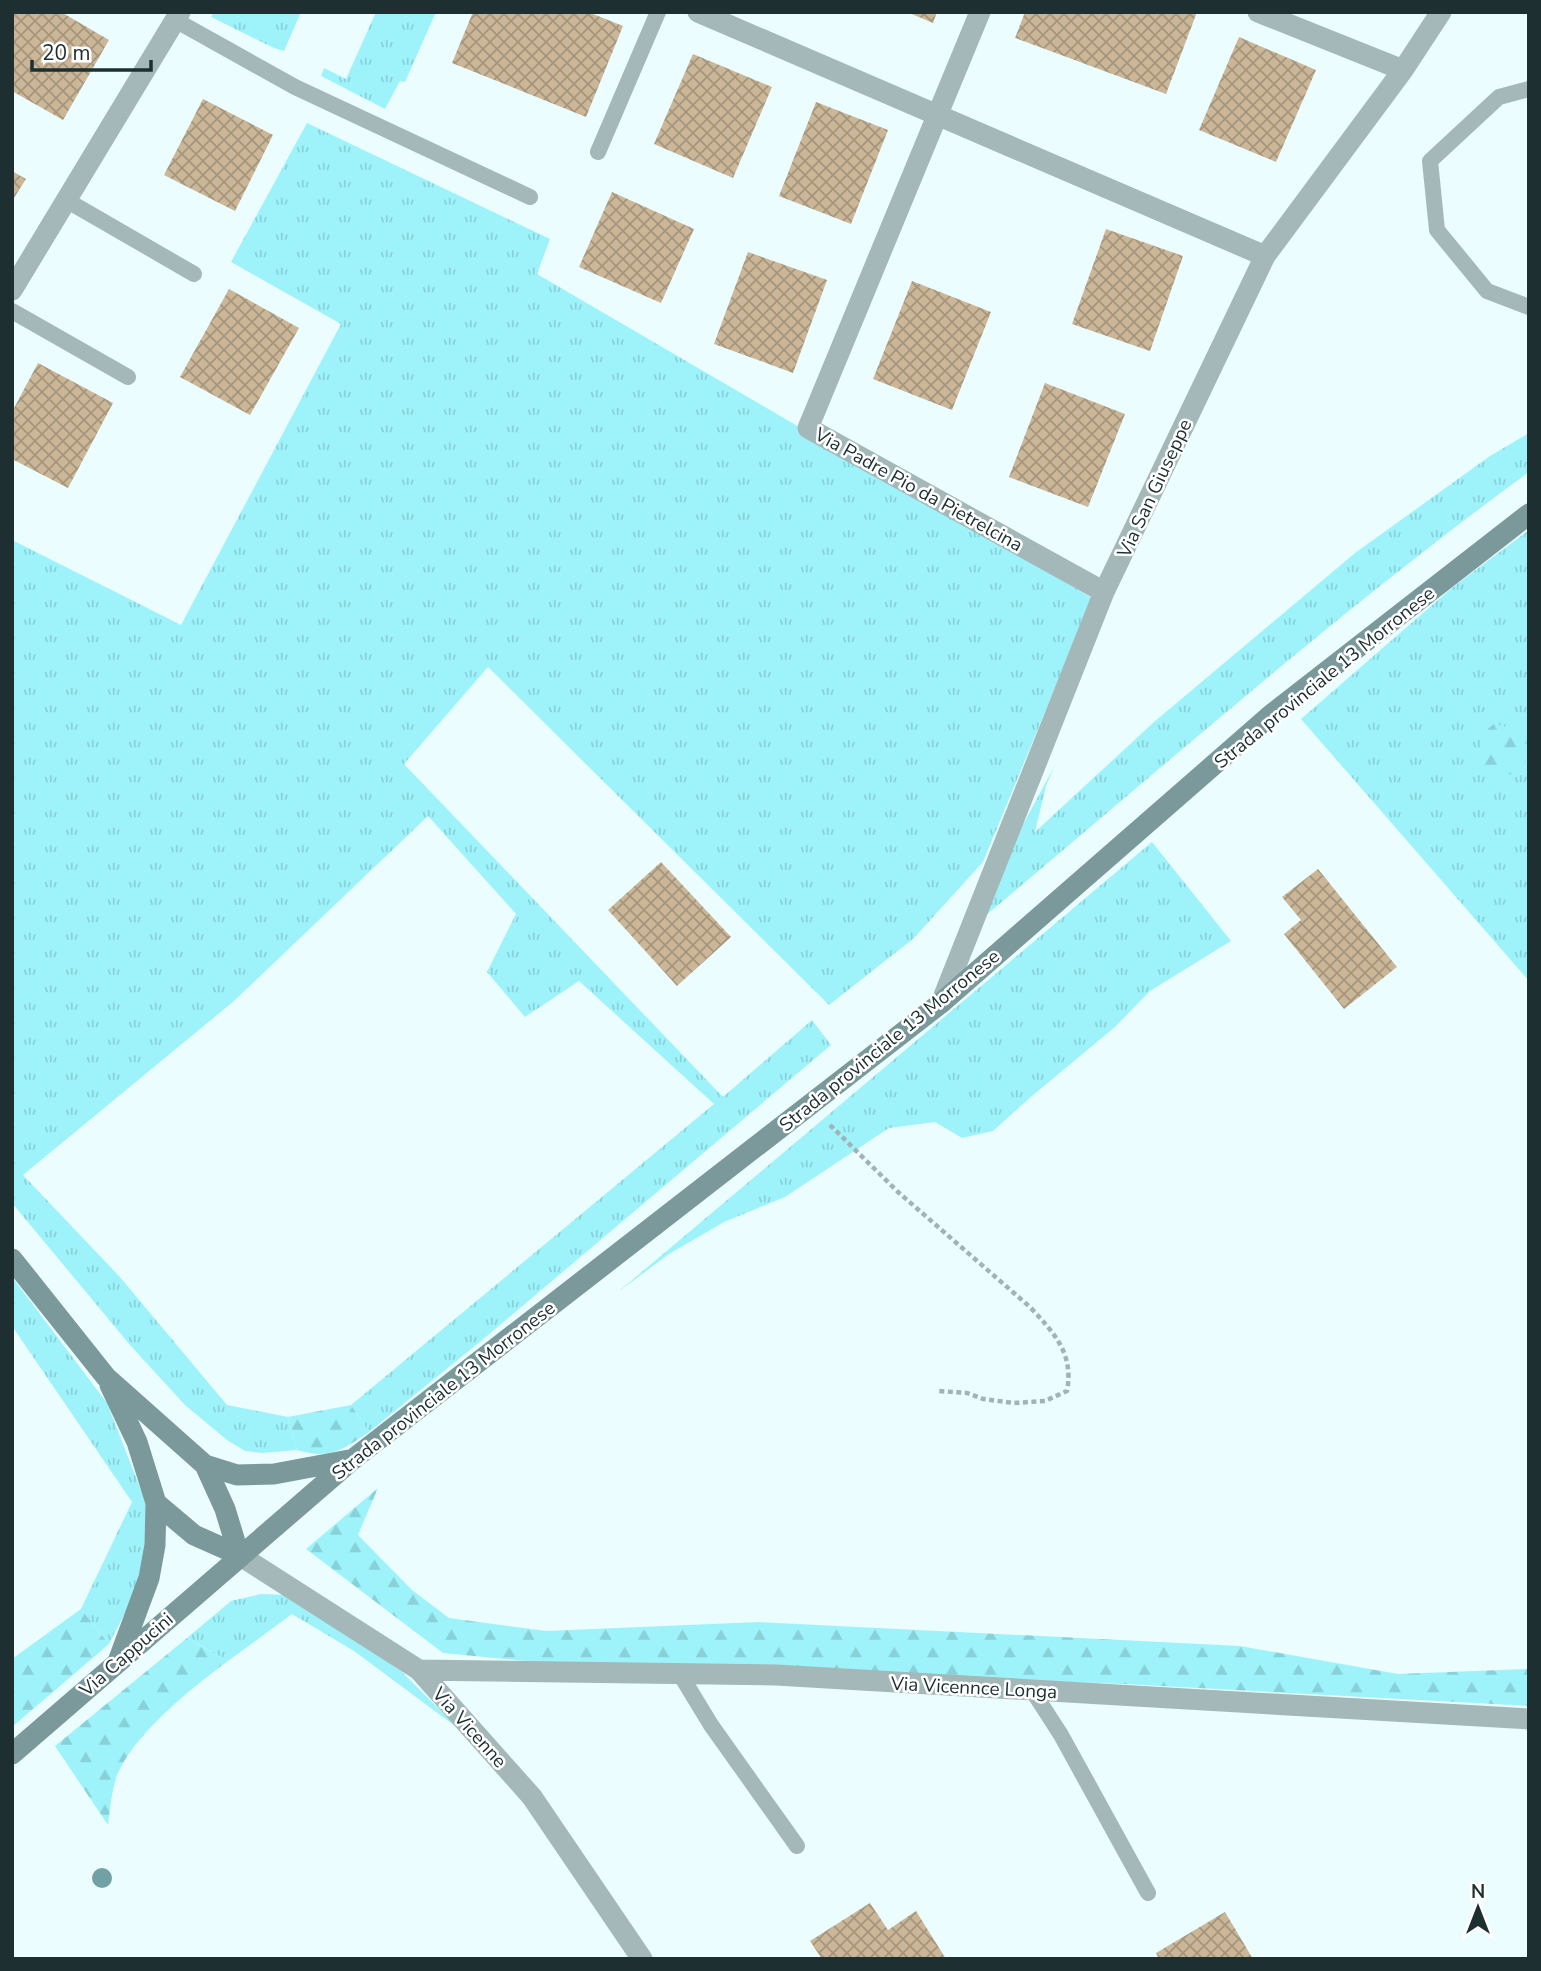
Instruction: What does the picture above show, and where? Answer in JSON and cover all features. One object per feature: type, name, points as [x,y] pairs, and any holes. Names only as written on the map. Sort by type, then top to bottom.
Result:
[{"type":"main road","name":"Strada provinciale 13 Morronese","points":[[239,1555],[352,1460],[941,1003],[1272,714],[1529,514]]},
{"type":"main road","points":[[12,1259],[106,1377],[205,1465],[225,1509],[239,1555]]},
{"type":"main road","points":[[106,1377],[137,1442],[156,1503],[155,1545],[149,1578],[118,1661]]},
{"type":"main road","points":[[205,1465],[237,1475],[274,1474],[352,1460]]},
{"type":"main road","points":[[156,1503],[194,1535],[239,1555]]},
{"type":"main road","name":"Via Cappucini","points":[[12,1754],[239,1555]]},
{"type":"street","points":[[698,12],[1265,256]]},
{"type":"street","name":"Via Padre Pio da Pietrelcina","points":[[980,12],[808,428],[1104,592]]},
{"type":"street","points":[[1258,12],[1403,70]]},
{"type":"street","name":"Via San Giuseppe","points":[[941,1003],[1104,592],[1265,256],[1403,70],[1441,12]]},
{"type":"street","points":[[12,289],[172,15]]},
{"type":"street","name":"Via Vicenne","points":[[239,1555],[419,1670],[532,1797],[642,1959]]},
{"type":"street","name":"Via Vicennce Longa","points":[[419,1670],[776,1675],[1529,1719]]},
{"type":"lane","points":[[598,152],[658,12]]},
{"type":"lane","points":[[172,15],[295,87],[530,197]]},
{"type":"lane","points":[[1529,89],[1499,97],[1430,161],[1437,230],[1488,291],[1529,307]]},
{"type":"lane","points":[[66,200],[194,274]]},
{"type":"lane","points":[[12,312],[128,377]]},
{"type":"lane","points":[[680,1674],[711,1725],[797,1846]]},
{"type":"lane","points":[[1032,1690],[1061,1735],[1148,1893]]},
{"type":"path","points":[[810,1104],[898,1192],[1030,1307],[1049,1327],[1066,1354],[1070,1374],[1067,1391],[1045,1401],[1014,1403],[983,1399],[967,1393],[939,1391]]},
{"type":"green space","points":[[214,12],[301,12],[284,51],[211,17]]},
{"type":"green space","points":[[376,12],[436,12],[405,82],[400,81],[385,109],[321,76],[324,68],[346,79]]},
{"type":"green space","points":[[307,123],[550,239],[537,274],[1092,598],[983,862],[913,939],[829,1005],[488,667],[404,764],[723,1097],[812,1020],[831,1045],[481,1341],[369,1432],[351,1405],[714,1104],[579,981],[525,1017],[487,972],[516,914],[428,816],[234,1001],[23,1175],[119,1276],[227,1405],[288,1417],[297,1450],[262,1453],[245,1451],[227,1440],[185,1405],[130,1345],[12,1203],[12,540],[181,625],[341,324],[231,262]]},
{"type":"green space","points":[[1529,433],[1529,472],[1321,634],[985,916],[1020,830],[1054,767],[1046,786],[1035,832],[1154,722],[1355,553],[1490,456]]},
{"type":"green space","points":[[1529,530],[1529,981],[1301,719],[1453,587]]},
{"type":"green space","points":[[1494,724],[1514,730],[1525,743],[1526,760],[1522,767],[1507,775],[1496,774],[1484,768],[1481,749],[1483,738]]},
{"type":"green space","points":[[1152,842],[1231,941],[1150,991],[1115,1027],[993,1131],[962,1138],[935,1122],[889,1128],[785,1197],[724,1222],[669,1254],[618,1292]]},
{"type":"green space","points":[[12,1277],[107,1403],[148,1508],[143,1578],[109,1644],[81,1609],[132,1502],[12,1326]]},
{"type":"green space","points":[[351,1405],[369,1432],[335,1452],[318,1454],[297,1450],[288,1417]]},
{"type":"green space","points":[[378,1488],[358,1535],[412,1590],[449,1618],[546,1631],[759,1622],[1240,1646],[1398,1674],[1529,1669],[1529,1706],[1124,1684],[546,1663],[443,1653],[306,1549]]},
{"type":"green space","points":[[261,1594],[289,1595],[401,1671],[459,1729],[354,1651],[292,1614],[228,1661],[187,1638],[231,1601]]},
{"type":"green space","points":[[81,1609],[109,1644],[12,1727],[12,1659]]},
{"type":"green space","points":[[187,1638],[228,1661],[163,1715],[133,1749],[115,1782],[108,1825],[55,1746]]},
{"type":"building","points":[[12,12],[61,12],[109,40],[63,120],[12,91]]},
{"type":"building","points":[[473,12],[588,12],[623,26],[586,117],[452,63]]},
{"type":"building","points":[[907,12],[937,12],[933,23]]},
{"type":"building","points":[[1025,12],[1197,12],[1166,94],[1015,38]]},
{"type":"building","points":[[1239,37],[1316,70],[1276,162],[1199,130]]},
{"type":"building","points":[[693,54],[772,87],[733,178],[654,144]]},
{"type":"building","points":[[203,99],[273,135],[235,211],[164,175]]},
{"type":"building","points":[[816,102],[888,130],[851,224],[779,196]]},
{"type":"building","points":[[12,171],[26,179],[12,201]]},
{"type":"building","points":[[612,192],[694,229],[661,303],[579,267]]},
{"type":"building","points":[[1106,229],[1183,256],[1150,351],[1072,324]]},
{"type":"building","points":[[748,252],[827,280],[793,373],[714,344]]},
{"type":"building","points":[[912,281],[991,312],[952,410],[873,379]]},
{"type":"building","points":[[229,289],[299,328],[250,415],[180,377]]},
{"type":"building","points":[[38,363],[113,403],[68,488],[12,459],[12,412]]},
{"type":"building","points":[[1045,383],[1125,414],[1088,507],[1009,477]]},
{"type":"building","points":[[661,862],[731,937],[677,986],[608,910]]},
{"type":"building","points":[[1318,869],[1397,967],[1344,1009],[1284,934],[1301,920],[1282,897]]},
{"type":"building","points":[[870,1903],[888,1930],[916,1911],[946,1959],[822,1959],[810,1941]]},
{"type":"building","points":[[1225,1912],[1253,1959],[1159,1959],[1156,1953]]}]
